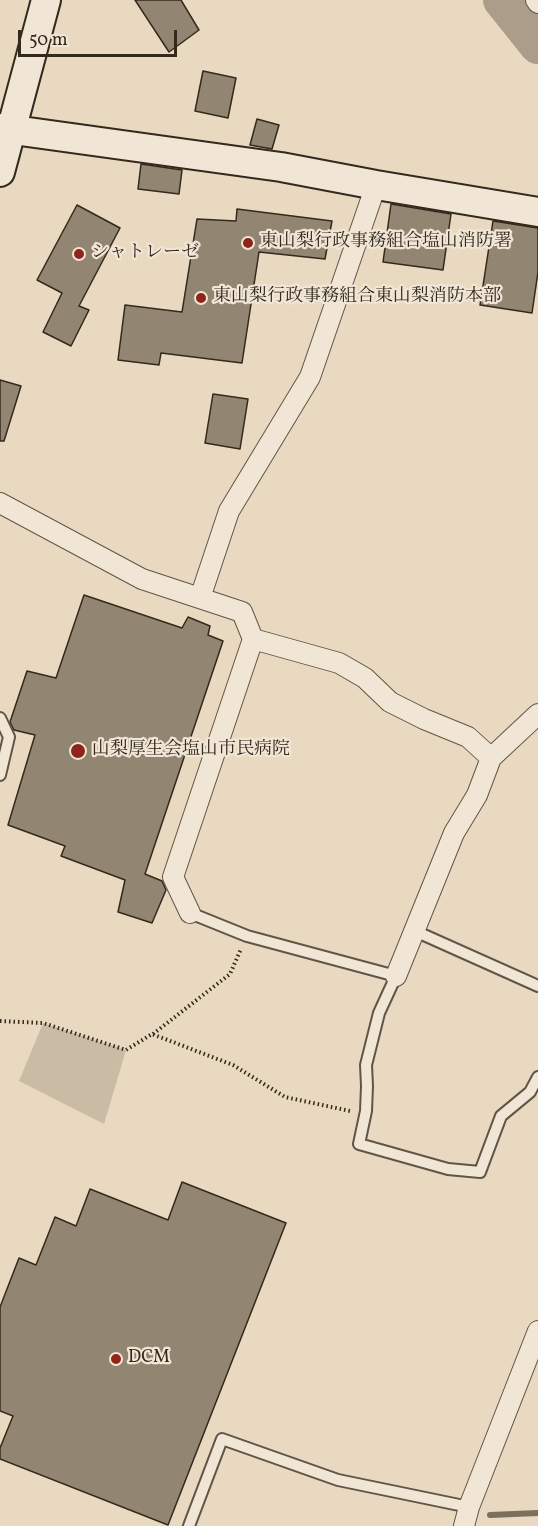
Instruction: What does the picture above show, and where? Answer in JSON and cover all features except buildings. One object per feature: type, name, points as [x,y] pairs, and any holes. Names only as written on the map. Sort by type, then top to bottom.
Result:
[{"type":"street","points":[[0,172],[6,128],[46,0]]},
{"type":"street","points":[[6,128],[281,167],[538,212]]},
{"type":"street","points":[[200,598],[230,511],[310,377],[376,185]]},
{"type":"street","points":[[0,503],[142,579],[242,612],[253,639],[173,877],[190,913]]},
{"type":"street","points":[[253,639],[339,663],[365,678],[390,702],[468,737],[491,758]]},
{"type":"street","points":[[396,976],[454,833],[477,795],[491,758],[538,714]]},
{"type":"street","points":[[464,1526],[469,1507],[538,1331]]},
{"type":"lane","points":[[0,718],[9,737],[0,775]]},
{"type":"lane","points":[[190,913],[247,936],[396,976],[379,1013],[366,1065],[368,1086],[359,1144],[448,1169],[480,1172],[501,1116],[530,1092],[538,1077]]},
{"type":"lane","points":[[415,931],[538,986]]},
{"type":"lane","points":[[189,1526],[222,1439],[338,1480],[469,1507]]},
{"type":"path","points":[[0,1021],[44,1023],[126,1050],[152,1034],[230,974],[247,936]]},
{"type":"path","points":[[152,1034],[233,1065],[285,1097],[365,1114]]},
{"type":"shaded area","points":[[43,1023],[126,1050],[104,1124],[19,1081]]},
{"type":"waterway","points":[[502,0],[538,45]]},
{"type":"waterway","points":[[490,1515],[538,1513]]},
{"type":"place","name":"東山梨行政事務組合塩山消防署","points":[[248,243]]},
{"type":"place","name":"シャトレーゼ","points":[[79,254]]},
{"type":"place","name":"東山梨行政事務組合東山梨消防本部","points":[[201,298]]},
{"type":"place","name":"山梨厚生会塩山市民病院","points":[[78,751]]},
{"type":"place","name":"DCM","points":[[116,1359]]}]
